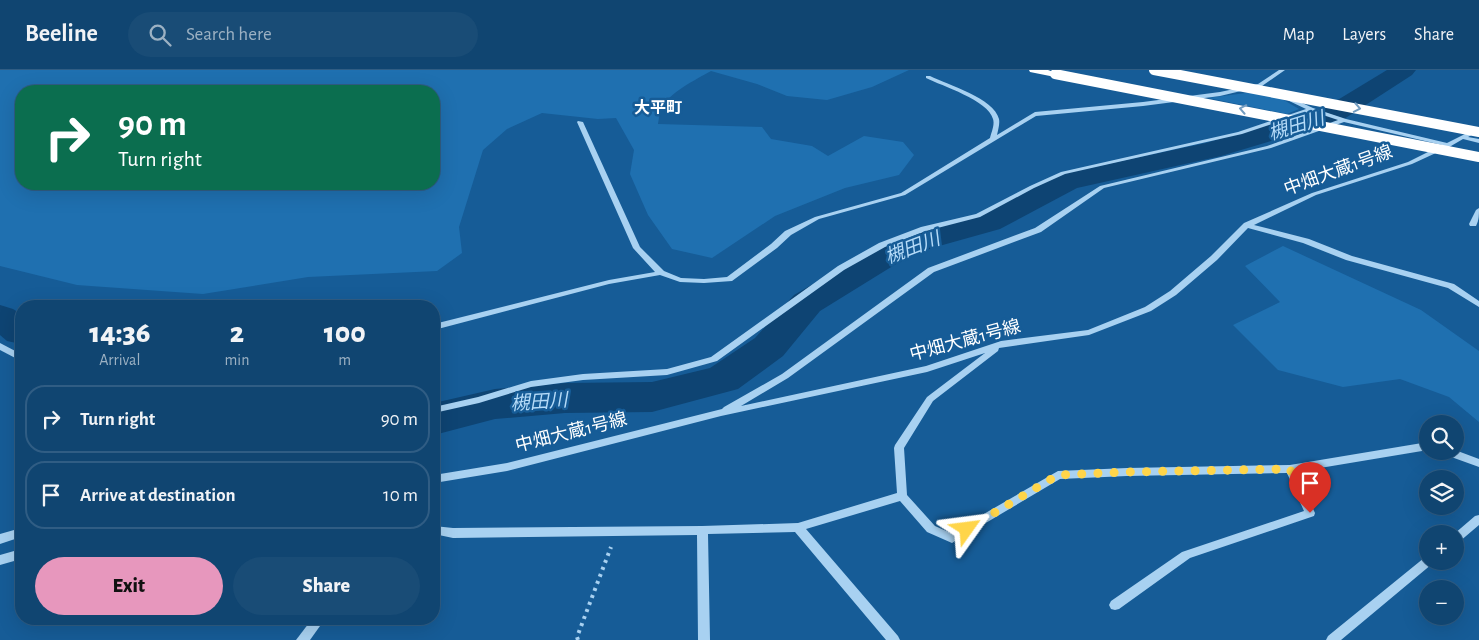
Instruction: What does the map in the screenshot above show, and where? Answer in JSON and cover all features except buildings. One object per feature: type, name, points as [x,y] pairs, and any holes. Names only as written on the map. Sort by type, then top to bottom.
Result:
[{"type":"highway","points":[[1033,70],[1479,157]]},
{"type":"highway","points":[[1154,70],[1479,130]]},
{"type":"street","points":[[580,122],[637,248],[661,273],[680,280],[704,281],[729,279],[774,246],[788,233],[817,218],[903,194],[992,138],[1035,114],[1143,104],[1220,94],[1260,85],[1282,70]]},
{"type":"street","points":[[928,77],[977,98],[994,114],[996,120],[992,138]]},
{"type":"street","points":[[1260,85],[1311,109],[1344,120],[1449,145]]},
{"type":"street","points":[[440,409],[480,400],[532,384],[582,377],[667,372],[714,359],[841,268],[882,245],[924,229],[978,216],[1032,187],[1064,173],[1240,133],[1311,109]]},
{"type":"street","points":[[720,413],[785,376],[931,270],[1038,230],[1102,187],[1269,146],[1344,120]]},
{"type":"street","name":"中畑大蔵1号線","points":[[440,478],[507,467],[720,413],[927,369],[1001,344],[1089,332],[1148,309],[1173,293],[1214,258],[1247,224],[1314,194],[1410,163],[1479,130]]},
{"type":"street","points":[[1464,138],[1479,141]]},
{"type":"street","points":[[1473,224],[1479,210]]},
{"type":"street","points":[[1247,224],[1306,241],[1349,258],[1451,286],[1479,305]]},
{"type":"street","points":[[440,325],[609,282],[661,273]]},
{"type":"street","points":[[1001,344],[930,399],[900,448],[902,496],[931,529],[952,538],[1058,475],[1290,469],[1419,448]]},
{"type":"street","points":[[0,346],[15,355]]},
{"type":"street","points":[[1464,457],[1479,463]]},
{"type":"street","points":[[1115,604],[1186,555],[1310,513],[1290,469]]},
{"type":"street","points":[[440,531],[453,533],[798,527],[902,496]]},
{"type":"street","points":[[1464,532],[1479,519]]},
{"type":"street","points":[[798,527],[894,640]]},
{"type":"street","points":[[702,530],[704,640]]},
{"type":"street","points":[[0,539],[15,535]]},
{"type":"street","points":[[0,560],[15,556]]},
{"type":"street","points":[[1332,640],[1419,568]]},
{"type":"street","points":[[302,640],[314,625]]},
{"type":"path","points":[[578,640],[617,531]]},
{"type":"shaded area","points":[[0,70],[909,70],[872,87],[827,100],[787,96],[757,84],[711,71],[670,97],[661,109],[658,124],[762,127],[771,139],[812,146],[828,156],[864,136],[903,142],[914,155],[899,175],[845,188],[775,216],[712,258],[672,249],[648,215],[630,174],[634,150],[616,118],[598,119],[542,113],[507,129],[483,150],[459,227],[462,253],[437,271],[308,277],[203,294],[77,285],[0,266]]},
{"type":"shaded area","points":[[1253,92],[1277,96],[1299,109],[1287,114],[1208,98]]},
{"type":"shaded area","points":[[1283,246],[1421,310],[1479,351],[1479,422],[1449,397],[1400,379],[1343,387],[1278,370],[1233,325],[1280,302],[1245,266]]},
{"type":"waterway","name":"槻田川","points":[[440,418],[495,404],[565,398],[652,397],[723,379],[769,347],[807,303],[884,257],[920,241],[989,222],[1067,181],[1211,150],[1335,113],[1404,70]]},
{"type":"waterway","name":"槻田川","points":[[0,317],[15,328]]},
{"type":"district","name":"大平町","points":[[658,107]]},
{"type":"route","points":[[967,529],[1058,475],[1290,469],[1310,513]]}]
